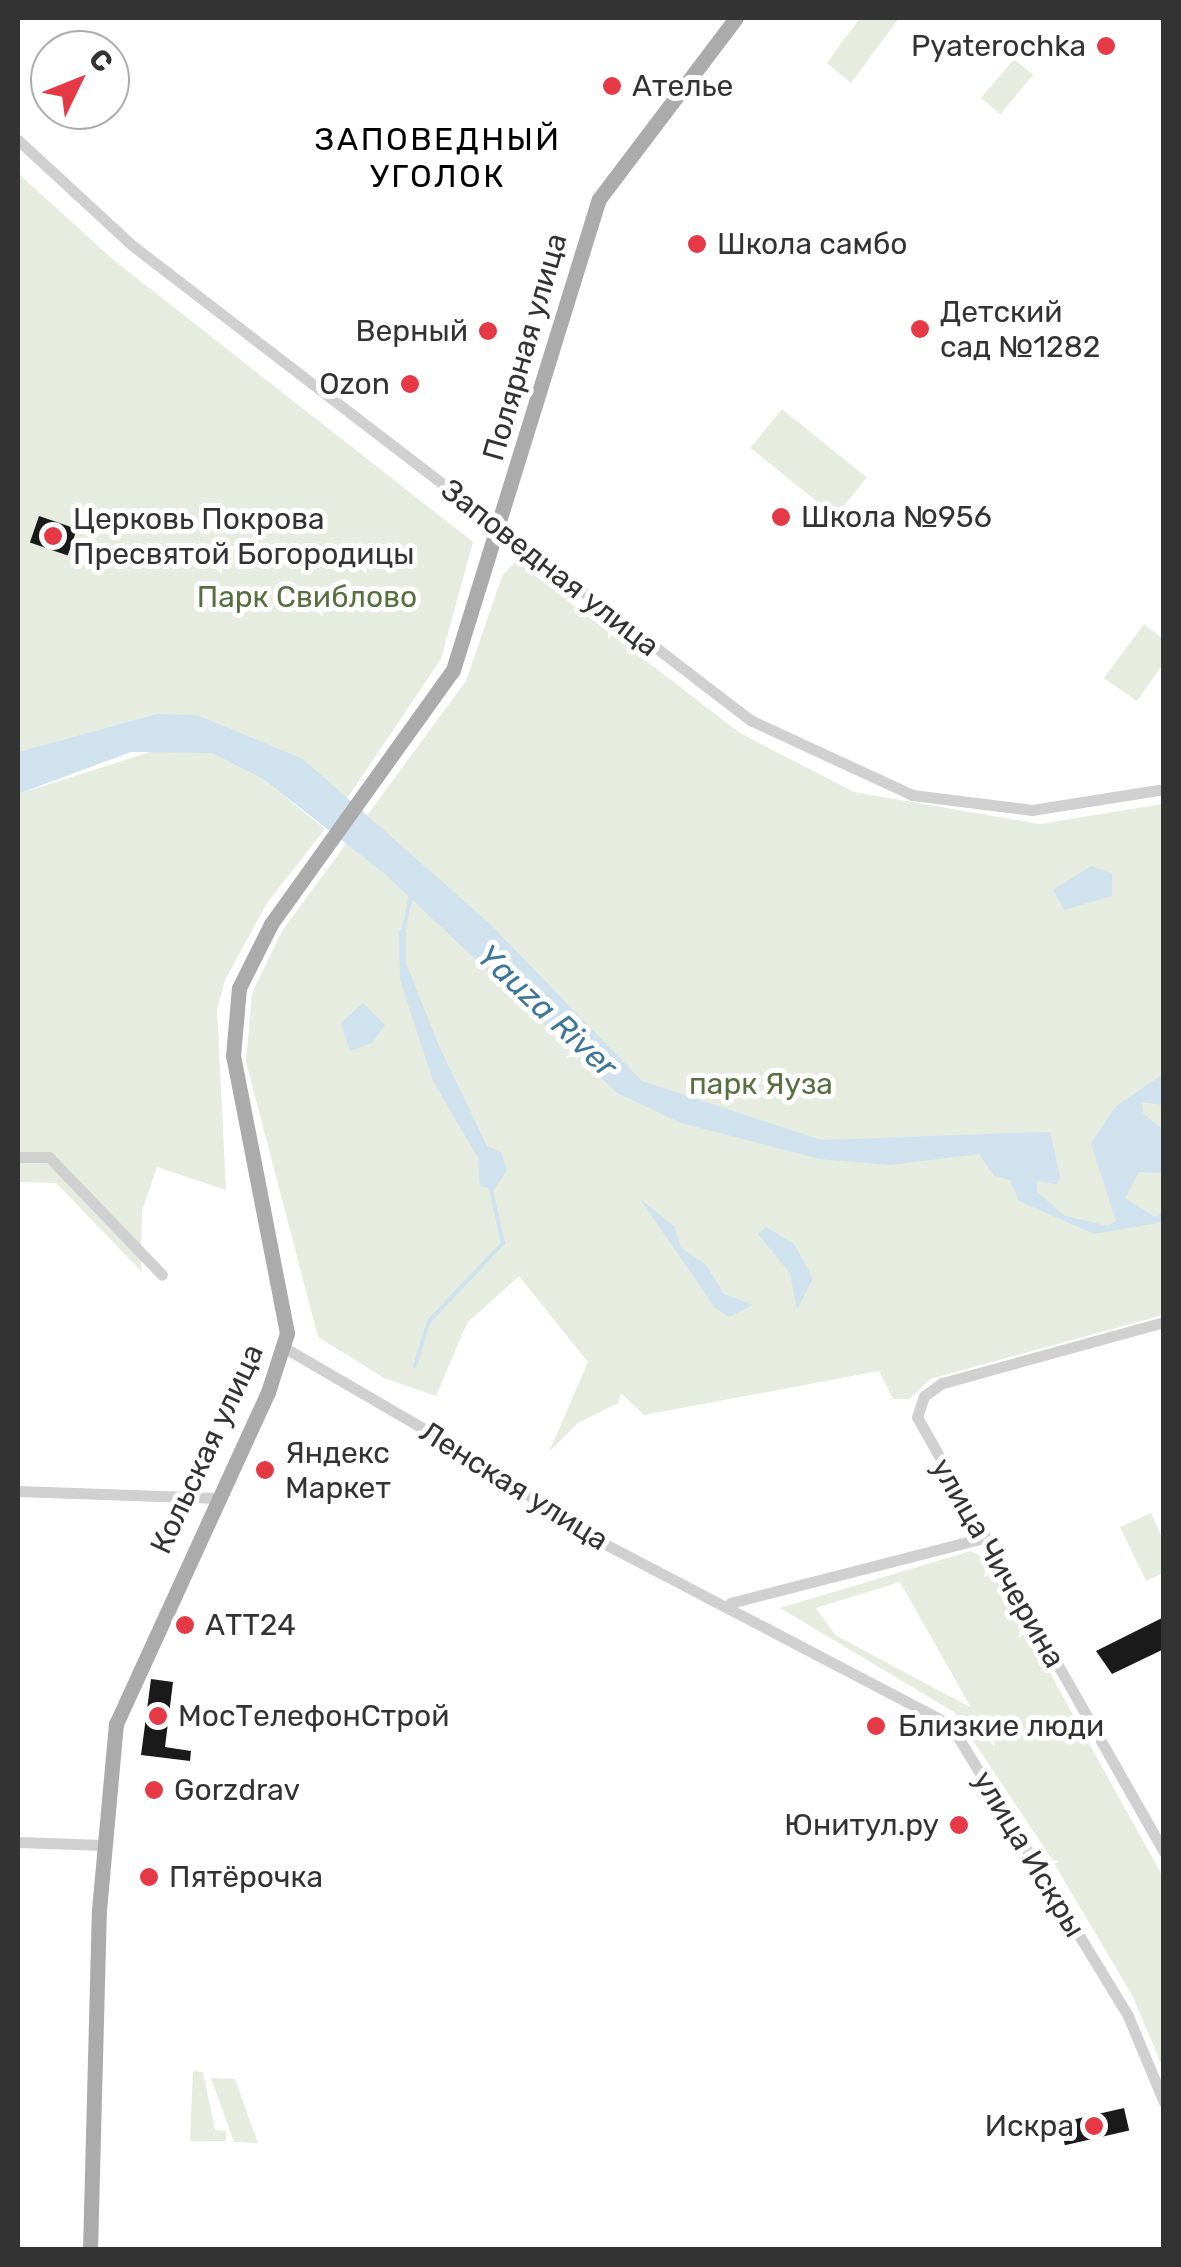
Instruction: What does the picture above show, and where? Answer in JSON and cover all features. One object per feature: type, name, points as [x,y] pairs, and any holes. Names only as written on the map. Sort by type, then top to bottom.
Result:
[{"type":"main road","name":"Полярная улица","points":[[454,670],[502,528],[599,199],[736,18]]},
{"type":"main road","name":"Кольская улица","points":[[90,2250],[102,1844],[120,1706],[285,1348],[286,1314],[233,1056],[234,1022],[254,954],[454,670]]},
{"type":"street","name":"Заповедная улица","points":[[18,140],[91,213],[750,720],[912,796],[1032,810],[1164,790]]},
{"type":"street","points":[[18,1157],[49,1157],[162,1275]]},
{"type":"street","name":"улица Чичерина","points":[[1164,1322],[942,1383],[924,1396],[917,1416],[1164,1852]]},
{"type":"street","name":"Ленская улица","points":[[285,1348],[508,1478],[560,1521],[730,1603]]},
{"type":"street","points":[[18,1491],[217,1498]]},
{"type":"street","points":[[730,1603],[983,1538]]},
{"type":"street","name":"улица Искры","points":[[730,1603],[950,1724],[1128,2016],[1164,2102]]},
{"type":"street","points":[[18,1842],[102,1844]]},
{"type":"green space","points":[[860,18],[899,18],[851,83],[827,63]]},
{"type":"green space","points":[[1014,59],[1033,75],[1000,114],[981,98]]},
{"type":"green space","name":"Парк Свиблово","points":[[18,173],[111,258],[473,542],[441,659],[344,803],[303,759],[156,714],[18,752]]},
{"type":"green space","points":[[782,409],[867,478],[835,516],[751,448]]},
{"type":"green space","name":"парк Яуза","points":[[516,561],[740,733],[854,792],[1040,824],[1163,804],[1163,1315],[930,1379],[910,1399],[893,1399],[879,1371],[644,1415],[621,1393],[618,1403],[578,1423],[549,1452],[588,1362],[519,1276],[467,1323],[436,1396],[384,1378],[318,1337],[246,1062],[252,993],[282,931],[466,681],[502,576]]},
{"type":"green space","points":[[1144,624],[1163,639],[1163,664],[1137,701],[1104,678]]},
{"type":"green space","points":[[166,747],[212,753],[263,779],[325,829],[267,903],[225,980],[217,1010],[226,1190],[157,1167],[142,1211],[141,1271],[56,1183],[18,1182],[18,794]]},
{"type":"green space","points":[[1151,1513],[1163,1540],[1163,1573],[1146,1581],[1120,1527]]},
{"type":"green space","points":[[971,1551],[987,1559],[1163,1877],[1163,2068],[1133,1997],[1051,1858],[954,1712],[780,1608]],"holes":[[[900,1582],[970,1707],[835,1635],[816,1608]]]},
{"type":"green space","points":[[193,2071],[203,2072],[215,2130],[226,2131],[226,2141],[190,2141]]},
{"type":"green space","points":[[211,2078],[235,2079],[258,2143],[234,2142]]},
{"type":"water","name":"Yauza River","points":[[156,714],[197,715],[303,759],[489,923],[642,1081],[821,1140],[1050,1132],[1060,1176],[1057,1184],[1037,1181],[1037,1192],[1065,1216],[1108,1226],[1116,1221],[1091,1144],[1115,1107],[1163,1074],[1163,1105],[1142,1102],[1143,1113],[1163,1130],[1163,1173],[1139,1172],[1125,1198],[1155,1217],[1163,1212],[1163,1222],[1094,1234],[1019,1201],[1010,1180],[994,1176],[979,1154],[890,1165],[820,1159],[681,1123],[617,1093],[385,874],[263,779],[212,753],[131,752],[18,794],[18,752]]},
{"type":"water","points":[[1091,866],[1112,873],[1112,896],[1064,910],[1053,890]]},
{"type":"water","points":[[399,930],[406,930],[406,963],[439,1046],[487,1146],[501,1152],[507,1170],[494,1190],[480,1186],[478,1158],[433,1081],[400,980]]},
{"type":"water","points":[[363,1003],[385,1025],[372,1043],[350,1051],[341,1023]]},
{"type":"water","points":[[640,1199],[674,1226],[681,1248],[706,1265],[724,1294],[753,1305],[729,1317],[715,1308]]},
{"type":"water","points":[[766,1227],[794,1244],[813,1278],[797,1310],[790,1273],[758,1234]]},
{"type":"building","name":"Церковь Покрова Пресвятой Богородицы","points":[[39,516],[77,529],[68,555],[30,542]]},
{"type":"building","points":[[1164,1617],[1164,1649],[1112,1674],[1096,1651]]},
{"type":"building","name":"МосТелефонСтрой","points":[[151,1679],[173,1682],[165,1747],[191,1751],[190,1761],[141,1755]]},
{"type":"building","name":"Искра","points":[[1124,2108],[1129,2130],[1065,2145],[1060,2123]]},
{"type":"waterway","points":[[403,933],[411,894]]},
{"type":"waterway","points":[[415,1366],[429,1321],[503,1243],[490,1185]]},
{"type":"place","name":"Pyaterochka","points":[[1106,46]]},
{"type":"place","name":"Ателье","points":[[612,86]]},
{"type":"place","name":"Школа самбо","points":[[697,244]]},
{"type":"place","name":"Детский сад №1282","points":[[920,329]]},
{"type":"place","name":"Верный","points":[[488,331]]},
{"type":"place","name":"Ozon","points":[[410,384]]},
{"type":"place","name":"Школа №956","points":[[781,517]]},
{"type":"place","name":"Церковь Покрова Пресвятой Богородицы","points":[[53,536]]},
{"type":"place","name":"Яндекс Маркет","points":[[265,1470]]},
{"type":"place","name":"АТТ24","points":[[185,1625]]},
{"type":"place","name":"МосТелефонСтрой","points":[[158,1716]]},
{"type":"place","name":"Близкие люди","points":[[876,1726]]},
{"type":"place","name":"Gorzdrav","points":[[154,1790]]},
{"type":"place","name":"Юнитул.ру","points":[[959,1825]]},
{"type":"place","name":"Пятёрочка","points":[[149,1877]]},
{"type":"place","name":"Искра","points":[[1094,2126]]},
{"type":"district","name":"ЗАПОВЕДНЫЙ УГОЛОК","points":[[438,158]]}]
